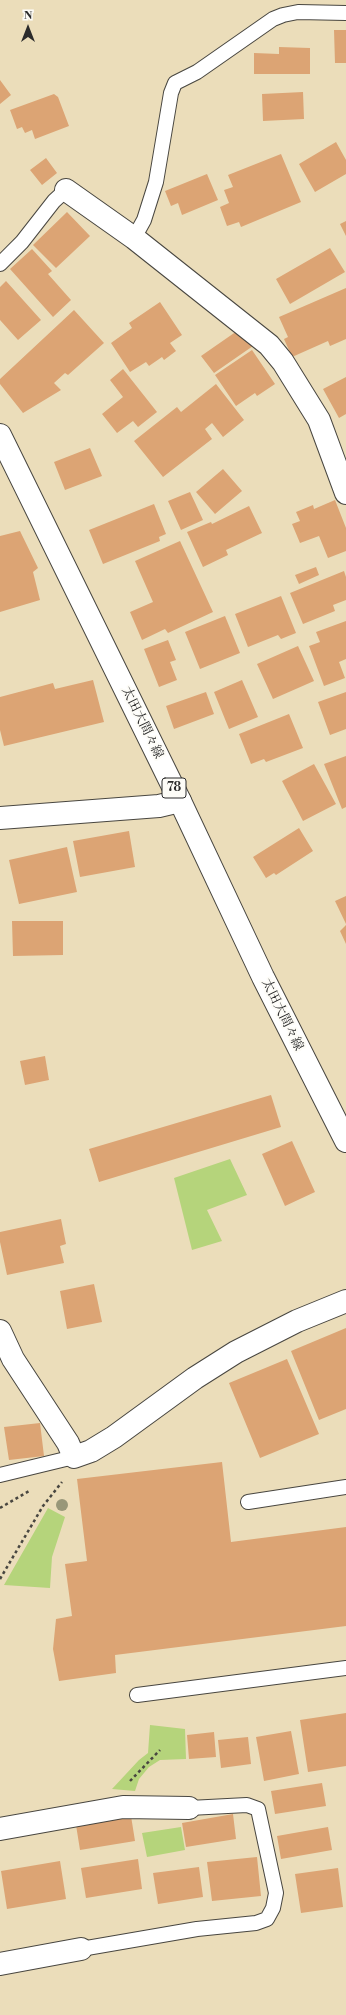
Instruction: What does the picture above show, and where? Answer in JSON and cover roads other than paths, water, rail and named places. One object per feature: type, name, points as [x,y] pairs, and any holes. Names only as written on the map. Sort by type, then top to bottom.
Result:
[{"type":"street","points":[[66,190],[134,238],[269,345],[283,362],[319,420],[346,493]]},
{"type":"street","name":"太田大間々線","points":[[0,434],[180,801],[263,977],[346,1141]]},
{"type":"street","points":[[0,818],[158,806],[180,801]]},
{"type":"street","points":[[0,1331],[13,1359],[68,1443],[74,1458],[91,1451],[114,1437],[195,1378],[236,1352],[297,1321],[346,1301]]},
{"type":"street","points":[[0,1829],[123,1807],[189,1808]]},
{"type":"street","points":[[0,1964],[81,1949]]},
{"type":"lane","points":[[134,238],[144,220],[156,182],[171,93],[175,83],[197,72],[266,23],[283,15],[318,12],[346,13]]},
{"type":"lane","points":[[0,264],[22,242],[54,201],[66,190]]},
{"type":"lane","points":[[0,1475],[74,1458]]},
{"type":"lane","points":[[248,1502],[346,1487]]},
{"type":"lane","points":[[137,1694],[346,1668]]},
{"type":"lane","points":[[81,1949],[197,1929],[256,1923],[267,1919],[273,1908],[276,1893],[258,1809],[247,1805],[189,1808]]}]
